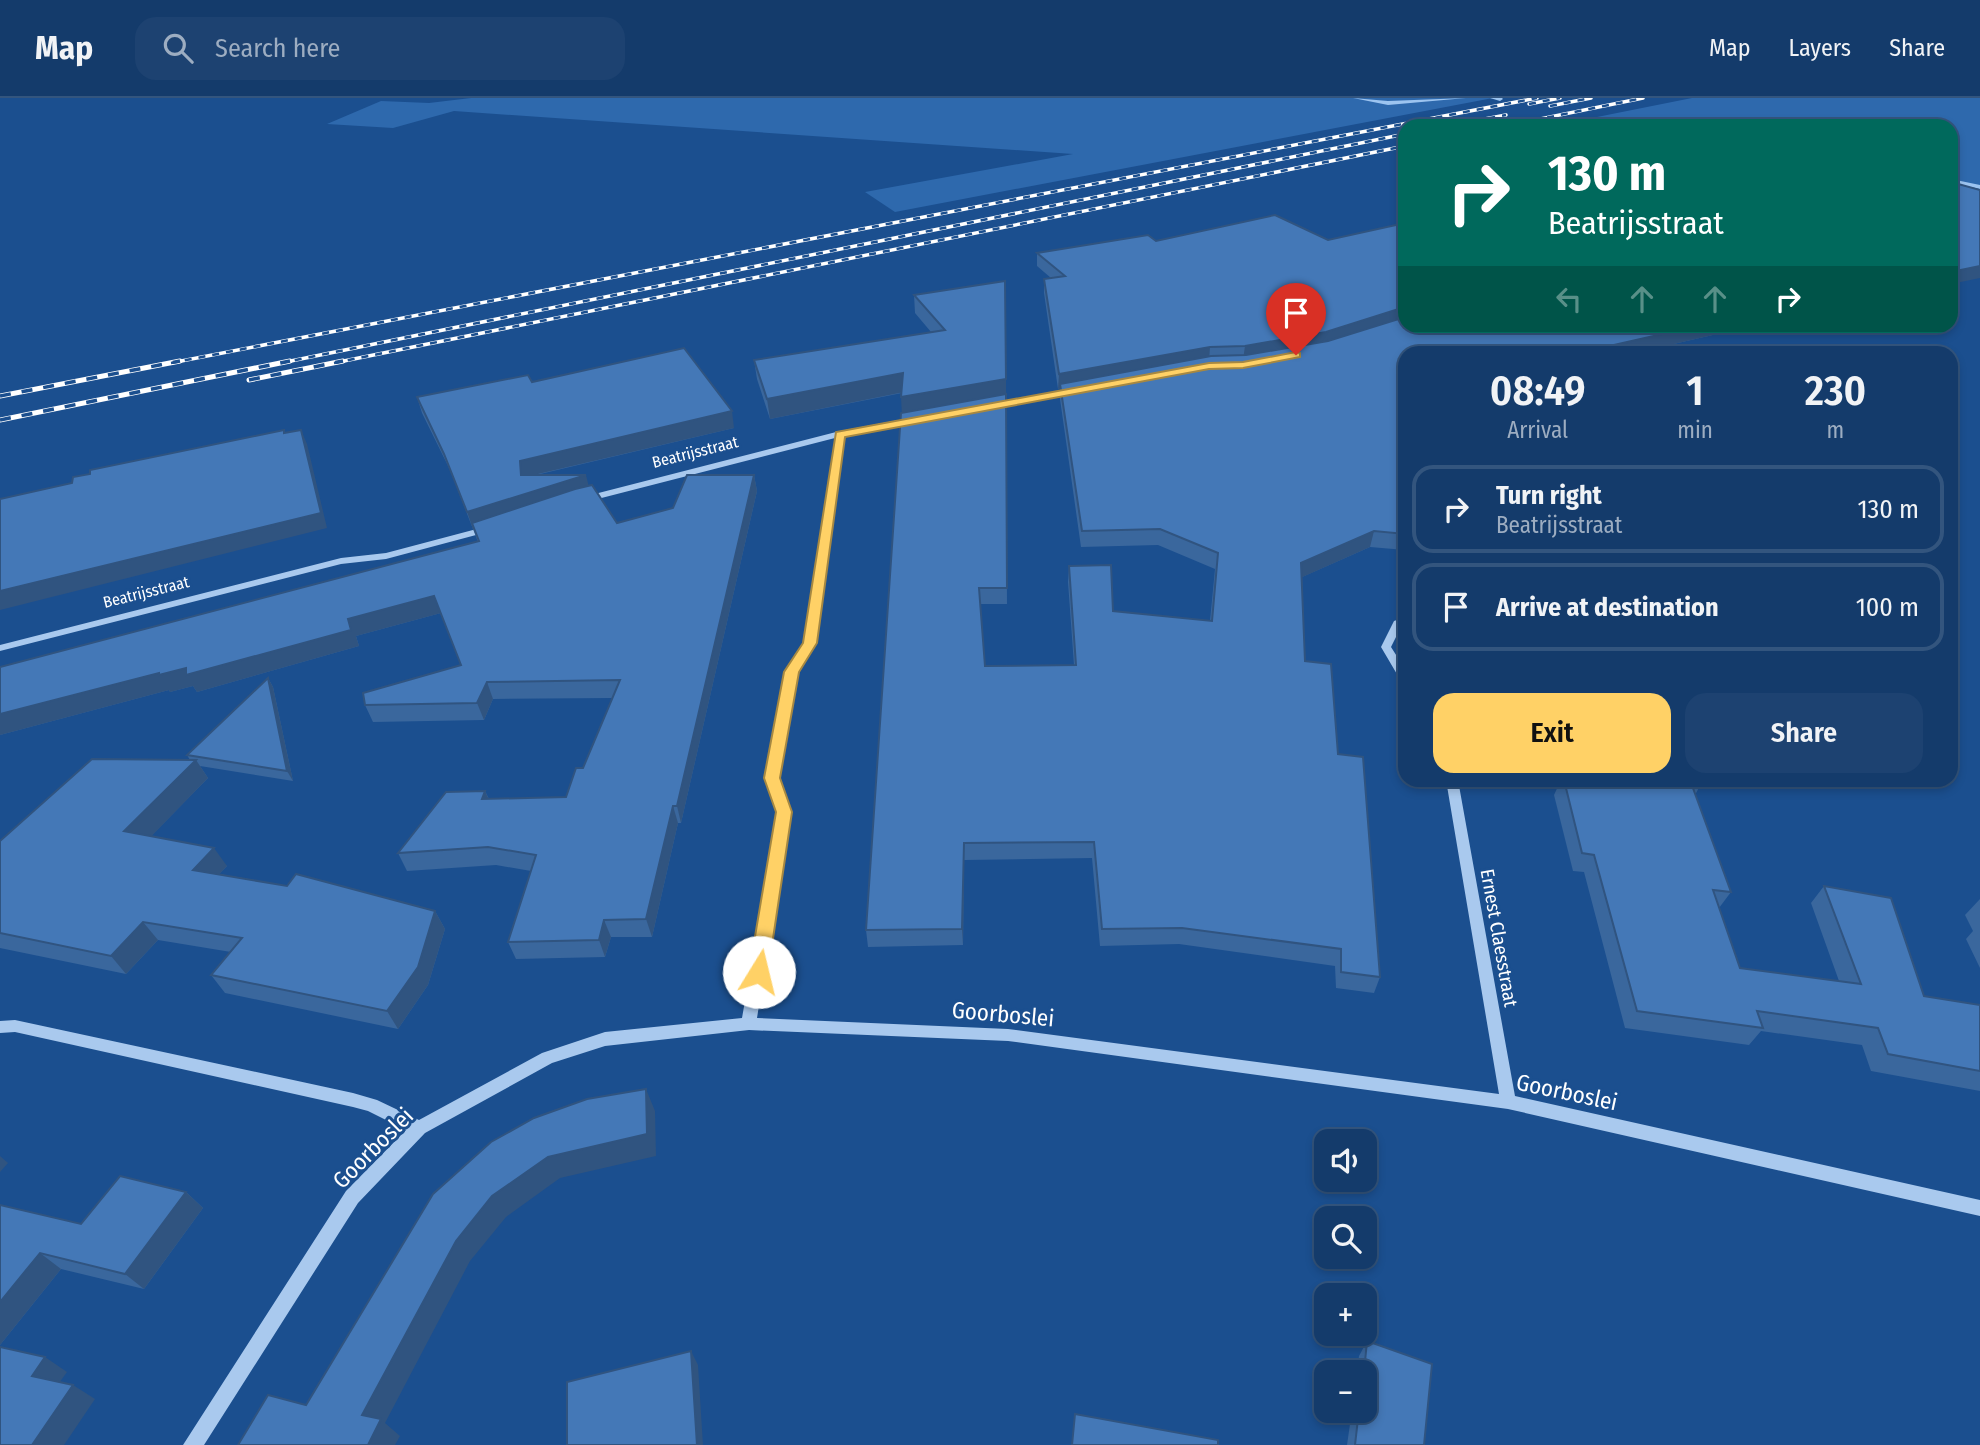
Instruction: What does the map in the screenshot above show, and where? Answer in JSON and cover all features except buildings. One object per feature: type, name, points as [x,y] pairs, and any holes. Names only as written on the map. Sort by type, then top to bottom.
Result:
[{"type":"street","points":[[980,408],[1088,388]]},
{"type":"street","name":"Beatrijsstraat","points":[[567,505],[840,434],[928,418]]},
{"type":"street","points":[[749,1024],[784,812],[772,778],[791,672],[810,643],[840,434]]},
{"type":"street","name":"Beatrijsstraat","points":[[0,648],[341,561],[386,556],[500,526]]},
{"type":"street","points":[[1398,623],[1386,647],[1398,667]]},
{"type":"street","name":"Ernest Claesstraat","points":[[1453,787],[1508,1102]]},
{"type":"street","name":"Goorboslei","points":[[193,1445],[352,1197],[419,1128],[547,1058],[605,1039],[749,1024],[1008,1035],[1508,1102],[1980,1208]]},
{"type":"street","points":[[0,1027],[15,1026],[353,1100],[371,1105],[419,1128]]},
{"type":"shaded area","points":[[471,98],[1493,98],[895,212],[865,192],[1073,154],[454,111],[393,128],[327,124],[381,101],[429,103]]},
{"type":"shaded area","points":[[1692,98],[1980,98],[1980,186],[1958,182],[1958,119],[1587,119]]},
{"type":"waterway","points":[[1356,98],[1388,103],[1463,98]]},
{"type":"waterway","points":[[1493,98],[1500,99]]},
{"type":"waterway","points":[[1958,182],[1980,187]]},
{"type":"railway","points":[[1429,119],[1537,98]]},
{"type":"railway","points":[[1529,104],[1560,98]]},
{"type":"railway","points":[[1550,106],[1591,98]]},
{"type":"railway","points":[[1540,119],[1643,98]]},
{"type":"railway","points":[[1485,119],[1506,115]]},
{"type":"railway","points":[[171,363],[1398,125]]},
{"type":"railway","points":[[281,363],[1398,135]]},
{"type":"railway","points":[[334,363],[1398,147]]},
{"type":"railway","points":[[0,396],[180,361]]},
{"type":"railway","points":[[0,420],[290,361]]},
{"type":"railway","points":[[249,380],[343,361]]},
{"type":"route","points":[[759,972],[784,812],[772,778],[791,672],[810,643],[840,434],[1209,366],[1243,365],[1296,355]]}]
